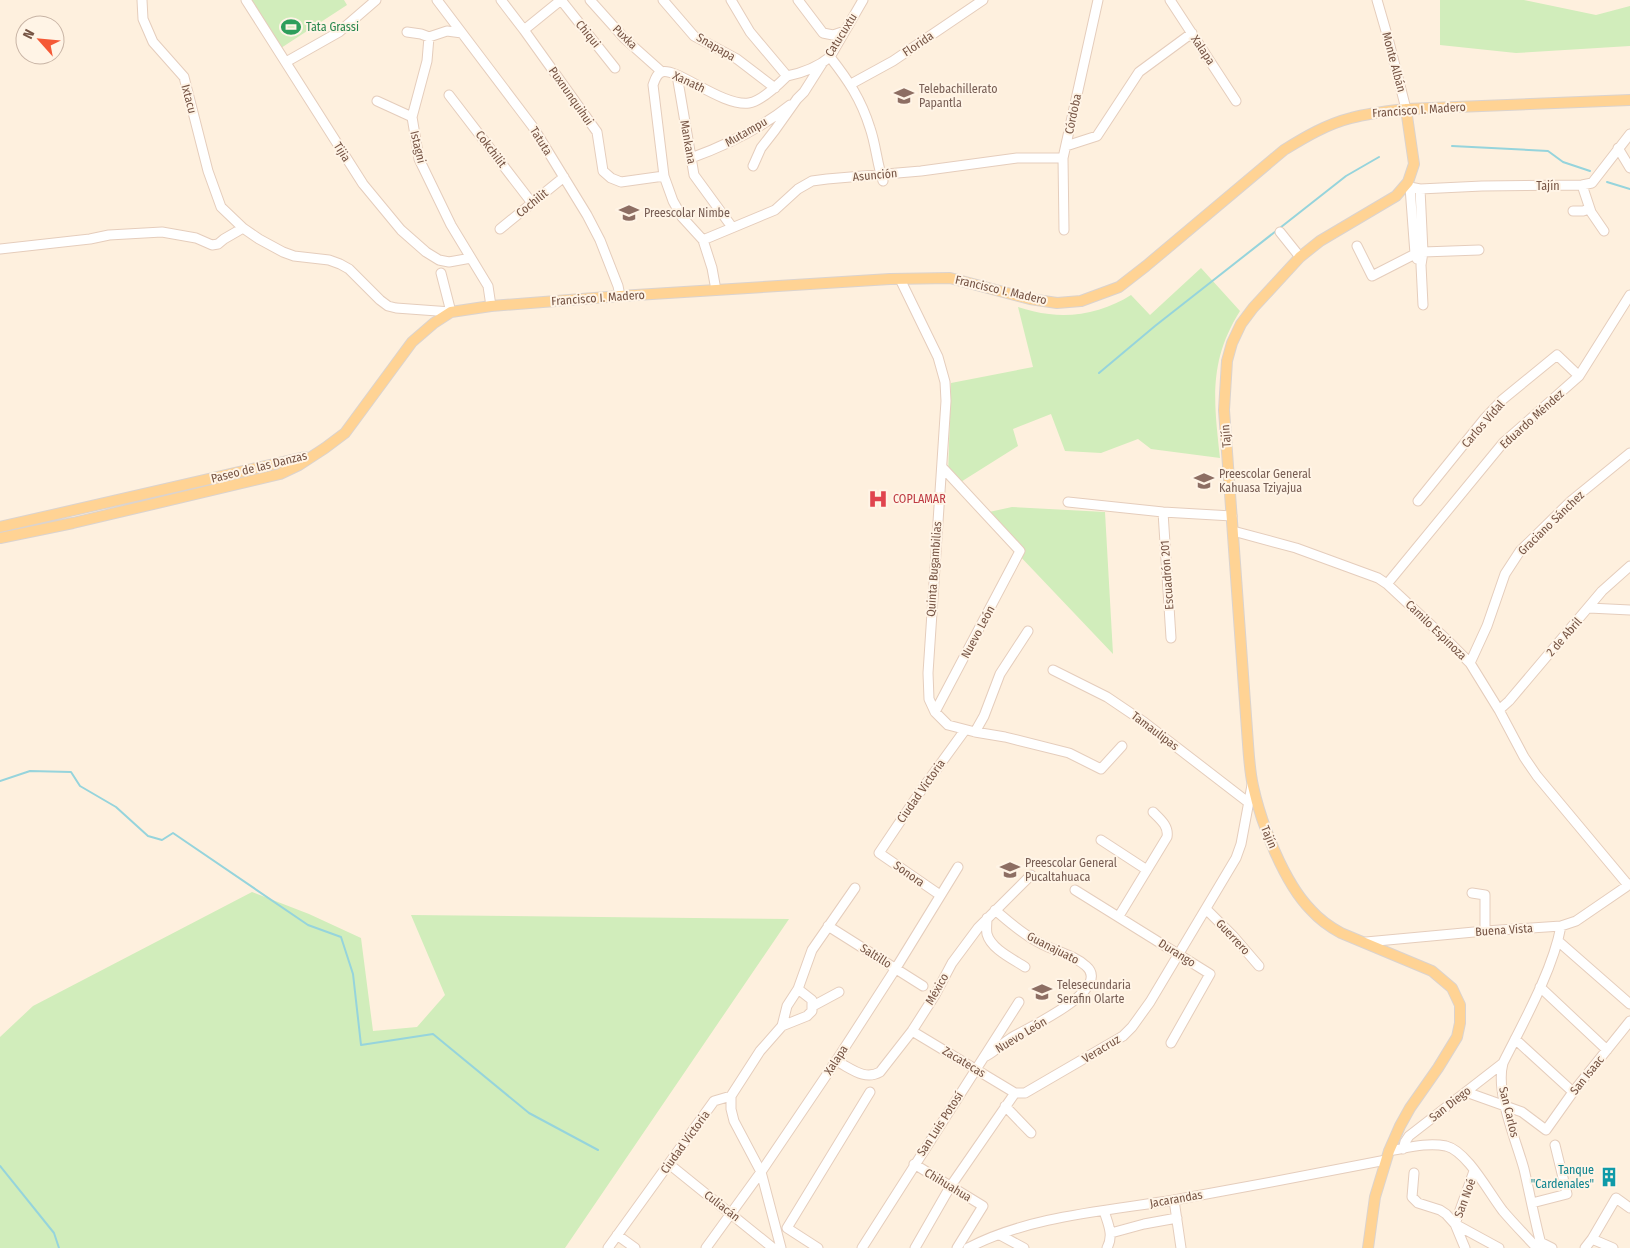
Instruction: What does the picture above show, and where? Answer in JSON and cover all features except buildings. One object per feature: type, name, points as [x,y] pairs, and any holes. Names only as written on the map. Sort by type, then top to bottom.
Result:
[{"type":"main road","name":"Francisco I. Madero","points":[[315,454],[345,433],[412,342],[434,323],[451,312],[492,306],[620,296],[900,279],[950,278],[1030,299],[1057,303],[1081,301],[1126,282],[1284,150],[1304,138],[1350,118],[1371,113],[1406,109],[1630,100]]},
{"type":"main road","name":"Monte Albán","points":[[1406,109],[1414,164],[1409,185]]},
{"type":"main road","name":"Tajín","points":[[1368,1248],[1375,1197],[1387,1156],[1410,1108],[1457,1037],[1460,1023],[1460,1005],[1452,988],[1439,976],[1419,965],[1342,933],[1327,925],[1310,910],[1293,886],[1264,827],[1252,785],[1224,410],[1228,361],[1232,343],[1241,324],[1258,303],[1300,257],[1320,241],[1396,196],[1409,185]]},
{"type":"main road","name":"Paseo de las Danzas","points":[[0,527],[315,454]]},
{"type":"main road","name":"Paseo de las Danzas","points":[[0,538],[73,523],[280,474],[299,465],[315,454]]},
{"type":"main road","points":[[71,511],[73,523]]},
{"type":"street","name":"Ixtacu","points":[[142,0],[143,19],[153,42],[184,77],[208,171],[221,207],[243,228]]},
{"type":"street","name":"Tijia","points":[[246,0],[363,184],[401,230],[426,252],[439,260],[449,262],[471,258]]},
{"type":"street","points":[[286,62],[339,32],[376,0]]},
{"type":"street","name":"Tatuta","points":[[437,0],[533,127],[564,177],[600,240],[620,296]]},
{"type":"street","name":"Puxnunquihui","points":[[501,0],[596,132],[604,171],[611,178],[621,182],[664,176]]},
{"type":"street","points":[[524,30],[561,0]]},
{"type":"street","name":"Chiqui","points":[[561,0],[615,68]]},
{"type":"street","name":"Puxka","points":[[590,0],[625,39],[662,72]]},
{"type":"street","name":"Snapapa","points":[[663,0],[694,36],[737,59],[775,88]]},
{"type":"street","points":[[731,0],[750,32],[787,76]]},
{"type":"street","points":[[798,0],[823,33],[833,36],[844,31]]},
{"type":"street","name":"Catucuxtu","points":[[787,76],[798,74],[827,60],[863,0]]},
{"type":"street","name":"Florida","points":[[851,84],[893,61],[983,0]]},
{"type":"street","name":"Córdoba","points":[[1064,230],[1063,158],[1098,0]]},
{"type":"street","name":"Xalapa","points":[[1170,0],[1236,101]]},
{"type":"street","name":"Monte Albán","points":[[1376,0],[1406,109]]},
{"type":"street","points":[[407,32],[429,37],[447,31],[462,33]]},
{"type":"street","points":[[1066,146],[1098,136],[1139,72],[1192,33]]},
{"type":"street","name":"Istagni","points":[[429,37],[427,61],[412,117],[419,159],[451,225],[488,286],[492,306]]},
{"type":"street","points":[[827,60],[851,84],[870,126],[882,178]]},
{"type":"street","name":"Mutampu","points":[[691,158],[722,147],[788,107],[804,92],[827,60]]},
{"type":"street","name":"Xanath","points":[[716,290],[712,268],[703,240],[682,217],[673,201],[664,176],[653,85],[656,76],[662,72],[677,75],[721,98],[739,103],[750,103],[775,88],[787,76]]},
{"type":"street","name":"Mankana","points":[[677,75],[694,175],[732,227]]},
{"type":"street","name":"Cokchilit","points":[[450,95],[532,203]]},
{"type":"street","name":"Mutampu","points":[[753,166],[761,148],[796,99]]},
{"type":"street","points":[[377,101],[412,117]]},
{"type":"street","points":[[1604,231],[1589,208],[1587,185],[1600,174],[1630,134]]},
{"type":"street","points":[[1618,148],[1630,168]]},
{"type":"street","name":"Asunción","points":[[703,240],[775,210],[798,189],[812,181],[882,178],[1017,158],[1063,158]]},
{"type":"street","name":"Cochilit","points":[[500,229],[564,177]]},
{"type":"street","name":"Monte Albán","points":[[1409,185],[1417,222],[1423,305]]},
{"type":"street","name":"Tajín","points":[[1409,185],[1420,189],[1482,186],[1587,185]]},
{"type":"street","name":"Monte Albán","points":[[1417,222],[1420,189]]},
{"type":"street","points":[[1573,210],[1589,208]]},
{"type":"street","points":[[0,249],[82,240],[109,235],[162,232],[196,238],[212,245],[218,244],[243,228],[259,240],[294,256],[329,260],[340,264],[349,269],[388,306],[451,312],[441,273]]},
{"type":"street","points":[[1280,232],[1300,257]]},
{"type":"street","points":[[1357,246],[1372,276],[1419,253],[1479,250]]},
{"type":"street","name":"Quinta Bugambilias","points":[[900,279],[938,357],[946,382],[928,673],[929,699],[935,712]]},
{"type":"street","name":"Eduardo Méndez","points":[[1387,584],[1503,443],[1579,376],[1630,295]]},
{"type":"street","name":"Carlos Vidal","points":[[1418,501],[1485,418],[1502,400],[1556,355],[1579,376]]},
{"type":"street","name":"Graciano Sánchez","points":[[1470,663],[1487,626],[1504,574],[1520,551],[1570,501],[1630,453]]},
{"type":"street","name":"Nuevo León","points":[[935,712],[1020,551],[942,467]]},
{"type":"street","points":[[1068,502],[1163,512],[1232,516]]},
{"type":"street","name":"Escuadrón 201","points":[[1163,512],[1171,638]]},
{"type":"street","name":"Camilo Espinoza","points":[[1232,531],[1296,548],[1378,578],[1387,584],[1470,663],[1537,776],[1629,885]]},
{"type":"street","name":"2 de Abril","points":[[1499,710],[1509,701],[1602,591],[1630,566]]},
{"type":"street","points":[[1589,608],[1630,610]]},
{"type":"street","points":[[974,732],[984,716],[1000,674],[1028,630]]},
{"type":"street","name":"Tamaulipas","points":[[1053,670],[1114,702],[1144,722],[1249,803]]},
{"type":"street","points":[[935,712],[948,725],[1069,753],[1101,769],[1122,746]]},
{"type":"street","name":"Ciudad Victoria","points":[[879,852],[965,730]]},
{"type":"street","name":"Veracruz","points":[[1015,1093],[1025,1093],[1123,1036],[1132,1027],[1150,1002],[1206,909],[1238,851],[1252,785]]},
{"type":"street","points":[[1119,916],[1167,837],[1166,826],[1153,812]]},
{"type":"street","points":[[1101,840],[1147,870]]},
{"type":"street","name":"Sonora","points":[[879,852],[940,895]]},
{"type":"street","name":"Xalapa","points":[[706,1248],[761,1172],[836,1061],[958,867]]},
{"type":"street","name":"México","points":[[836,1061],[866,1076],[880,1072],[912,1031],[952,963],[994,910],[1031,876]]},
{"type":"street","name":"Buena Vista","points":[[1366,942],[1561,926],[1576,921],[1629,885]]},
{"type":"street","name":"Ciudad Victoria","points":[[608,1248],[714,1101],[730,1096],[760,1051],[782,1026],[787,1006],[798,989],[812,950],[855,888]]},
{"type":"street","name":"Durango","points":[[1075,890],[1210,974],[1171,1043]]},
{"type":"street","points":[[1472,893],[1485,895],[1486,931]]},
{"type":"street","name":"Guerrero","points":[[1206,909],[1234,937],[1258,966]]},
{"type":"street","name":"Guanajuato","points":[[994,910],[1037,942],[1088,967]]},
{"type":"street","points":[[987,918],[987,934],[990,941],[1025,967]]},
{"type":"street","name":"Saltillo","points":[[828,926],[923,986]]},
{"type":"street","name":"San Carlos","points":[[1540,1246],[1524,1168],[1506,1107],[1501,1071],[1503,1063],[1540,987],[1558,941],[1561,926]]},
{"type":"street","points":[[1558,941],[1630,1004]]},
{"type":"street","name":"Nuevo León","points":[[985,1057],[1011,1038],[1044,1022],[1075,1000],[1085,990],[1090,981],[1091,975],[1088,967]]},
{"type":"street","points":[[1540,987],[1607,1050]]},
{"type":"street","points":[[782,1026],[808,1016],[812,1011],[812,1000],[798,989]]},
{"type":"street","points":[[813,1006],[839,992]]},
{"type":"street","name":"San Luis Potosí","points":[[862,1248],[1019,1002]]},
{"type":"street","name":"San Isaac","points":[[1506,1107],[1522,1112],[1546,1130],[1573,1092],[1630,1020]]},
{"type":"street","name":"Zacatecas","points":[[912,1031],[1015,1093]]},
{"type":"street","points":[[1515,1039],[1573,1092]]},
{"type":"street","name":"San Diego","points":[[1403,1149],[1409,1136],[1503,1063]]},
{"type":"street","points":[[818,1248],[787,1228],[870,1092]]},
{"type":"street","points":[[1466,1092],[1506,1107]]},
{"type":"street","points":[[914,1248],[950,1187],[1015,1093]]},
{"type":"street","points":[[730,1096],[734,1121],[761,1172],[781,1248]]},
{"type":"street","points":[[1005,1106],[1031,1133]]},
{"type":"street","name":"Jacarandas","points":[[968,1248],[1022,1226],[1174,1200],[1387,1156],[1403,1149],[1434,1144],[1448,1146],[1466,1159],[1504,1211],[1540,1246]]},
{"type":"street","points":[[1532,1203],[1567,1194],[1555,1145]]},
{"type":"street","name":"Culiacán","points":[[669,1164],[773,1248]]},
{"type":"street","name":"Chihuahua","points":[[914,1164],[983,1206],[957,1248]]},
{"type":"street","name":"San Noé","points":[[1455,1224],[1474,1171]]},
{"type":"street","points":[[1414,1173],[1412,1197],[1418,1203],[1440,1210],[1446,1214],[1455,1224],[1465,1248]]},
{"type":"street","points":[[1585,1248],[1616,1198],[1630,1208]]},
{"type":"street","points":[[1174,1200],[1181,1248]]},
{"type":"street","points":[[1104,1211],[1111,1233],[1107,1248]]},
{"type":"street","points":[[1111,1233],[1177,1218]]},
{"type":"street","points":[[1455,1224],[1499,1248]]},
{"type":"street","points":[[1000,1234],[1024,1248]]},
{"type":"street","points":[[617,1235],[635,1248]]},
{"type":"street","points":[[987,1248],[990,1238]]},
{"type":"street","points":[[1592,1239],[1612,1248]]},
{"type":"street","points":[[1540,1246],[1552,1248]]},
{"type":"green space","name":"Tata Grassi","points":[[250,0],[344,0],[347,5],[281,48]]},
{"type":"green space","points":[[1440,0],[1524,0],[1596,15],[1630,6],[1630,46],[1516,53],[1440,45]]},
{"type":"green space","points":[[1201,268],[1240,311],[1230,330],[1218,365],[1215,400],[1220,458],[1151,449],[1138,439],[1101,453],[1065,451],[1051,414],[1013,429],[1018,446],[956,485],[948,476],[951,383],[1033,367],[1018,307],[1049,314],[1081,314],[1102,309],[1131,295],[1150,315]]},
{"type":"green space","points":[[1012,507],[1105,512],[1113,654],[980,514]]},
{"type":"green space","points":[[252,892],[309,914],[361,938],[373,1031],[417,1027],[445,995],[411,915],[789,919],[565,1248],[0,1248],[0,1037],[33,1006]]},
{"type":"waterway","points":[[1452,146],[1548,151],[1563,162],[1590,171]]},
{"type":"waterway","points":[[1099,373],[1155,326],[1346,176],[1379,157]]},
{"type":"waterway","points":[[1607,182],[1630,189]]},
{"type":"waterway","points":[[0,781],[30,771],[71,772],[80,786],[116,807],[148,836],[162,840],[173,833],[308,925],[341,937],[353,974],[361,1045],[433,1034],[529,1113],[598,1150]]},
{"type":"waterway","points":[[0,1166],[54,1233],[59,1248]]},
{"type":"place","name":"Tata Grassi","points":[[291,27]]},
{"type":"place","name":"Telebachillerato Papantla","points":[[904,96]]},
{"type":"place","name":"Preescolar Nimbe","points":[[629,213]]},
{"type":"place","name":"Preescolar General Kahuasa Tziyajua","points":[[1204,481]]},
{"type":"place","name":"COPLAMAR","points":[[878,499]]},
{"type":"place","name":"Preescolar General Pucaltahuaca","points":[[1010,870]]},
{"type":"place","name":"Telesecundaria Serafin Olarte","points":[[1042,992]]},
{"type":"place","name":"Tanque \"Cardenales\"","points":[[1609,1177]]}]
